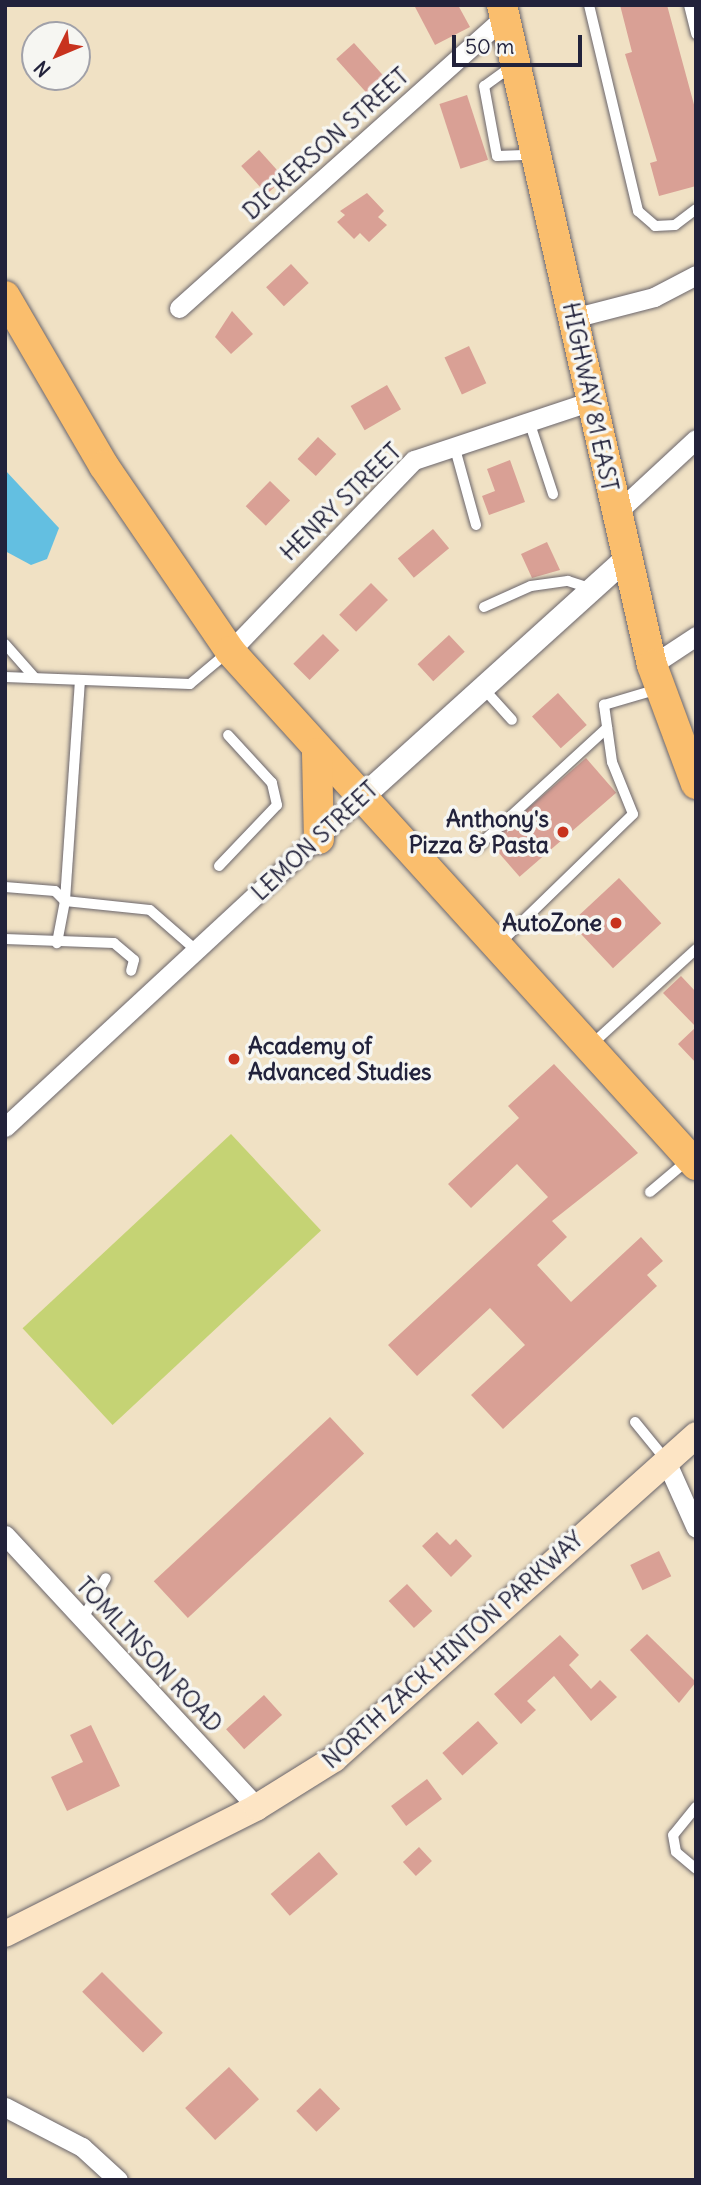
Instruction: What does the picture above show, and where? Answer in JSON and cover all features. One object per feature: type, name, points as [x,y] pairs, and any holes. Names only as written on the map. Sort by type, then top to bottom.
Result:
[{"type":"main road","name":"HIGHWAY 81 EAST","points":[[503,11],[615,514],[628,556],[656,677],[696,784]]},
{"type":"main road","points":[[5,296],[104,466],[230,650],[317,753],[587,1048],[694,1159]]},
{"type":"main road","points":[[317,753],[319,839]]},
{"type":"main road","name":"NORTH ZACK HINTON PARKWAY","points":[[5,1934],[257,1807],[375,1725],[696,1435]]},
{"type":"street","name":"DICKERSON STREET","points":[[179,308],[503,11]]},
{"type":"street","points":[[573,318],[654,297],[696,275]]},
{"type":"street","name":"HENRY STREET","points":[[230,650],[414,460],[591,401]]},
{"type":"street","points":[[615,514],[696,439]]},
{"type":"street","name":"LEMON STREET","points":[[5,1128],[359,799],[628,556]]},
{"type":"street","points":[[656,677],[696,636]]},
{"type":"street","points":[[666,1461],[696,1528]]},
{"type":"street","name":"TOMLINSON ROAD","points":[[5,1535],[257,1807]]},
{"type":"street","points":[[5,2106],[82,2147],[118,2180]]},
{"type":"lane","points":[[589,5],[638,211],[655,226],[675,225],[696,209]]},
{"type":"lane","points":[[689,5],[696,34]]},
{"type":"lane","points":[[529,421],[552,494]]},
{"type":"lane","points":[[453,445],[476,526]]},
{"type":"lane","points":[[484,607],[531,586],[568,581],[592,589]]},
{"type":"lane","points":[[5,644],[35,678]]},
{"type":"lane","points":[[5,677],[190,684],[230,650]]},
{"type":"lane","points":[[495,947],[633,814],[612,762],[604,705],[656,677]]},
{"type":"lane","points":[[57,943],[65,901],[80,680]]},
{"type":"lane","points":[[483,688],[512,720]]},
{"type":"lane","points":[[476,848],[607,729]]},
{"type":"lane","points":[[219,866],[277,805],[272,783],[228,735]]},
{"type":"lane","points":[[10,887],[55,891],[65,901],[150,910],[197,951]]},
{"type":"lane","points":[[5,939],[114,943],[130,954],[131,971]]},
{"type":"lane","points":[[587,1048],[696,949]]},
{"type":"lane","points":[[650,1192],[694,1159]]},
{"type":"lane","points":[[635,1422],[666,1461]]},
{"type":"lane","points":[[82,1620],[106,1578]]},
{"type":"lane","points":[[696,1807],[673,1835],[676,1852],[696,1869]]},
{"type":"green space","points":[[231,1134],[321,1231],[113,1425],[23,1328]]},
{"type":"water","points":[[5,470],[59,528],[47,559],[31,565],[5,551]]},
{"type":"building","points":[[414,5],[458,5],[470,27],[435,45]]},
{"type":"building","points":[[620,5],[667,5],[696,112],[696,186],[659,196],[650,163],[657,161],[625,54],[632,52]]},
{"type":"building","points":[[354,43],[386,79],[368,95],[336,59]]},
{"type":"building","points":[[467,95],[488,160],[460,169],[439,104]]},
{"type":"building","points":[[259,150],[284,178],[267,194],[241,166]]},
{"type":"building","points":[[367,193],[384,211],[378,217],[387,225],[369,242],[360,233],[354,239],[337,222],[345,215],[340,211]]},
{"type":"building","points":[[291,264],[309,283],[284,306],[266,287]]},
{"type":"building","points":[[232,311],[253,334],[231,354],[215,337]]},
{"type":"building","points":[[469,346],[486,383],[462,395],[445,357]]},
{"type":"building","points":[[387,385],[401,409],[365,430],[351,406]]},
{"type":"building","points":[[318,437],[336,454],[316,476],[298,459]]},
{"type":"building","points":[[510,460],[525,502],[489,515],[482,496],[495,491],[487,469]]},
{"type":"building","points":[[270,481],[290,500],[266,526],[246,506]]},
{"type":"building","points":[[433,529],[449,548],[414,578],[398,559]]},
{"type":"building","points":[[547,542],[560,570],[532,578],[521,554]]},
{"type":"building","points":[[371,583],[388,600],[356,632],[339,615]]},
{"type":"building","points":[[323,634],[339,650],[310,680],[293,664]]},
{"type":"building","points":[[449,635],[465,652],[433,681],[418,664]]},
{"type":"building","points":[[558,693],[587,725],[561,748],[532,716]]},
{"type":"building","points":[[586,758],[616,793],[520,877],[489,842]]},
{"type":"building","name":"AutoZone","points":[[619,878],[661,923],[613,968],[571,923]]},
{"type":"building","points":[[681,976],[696,992],[696,1027],[663,993]]},
{"type":"building","points":[[696,1027],[696,1063],[678,1044]]},
{"type":"building","points":[[554,1064],[638,1153],[552,1221],[567,1237],[537,1265],[571,1302],[641,1237],[663,1261],[647,1275],[657,1286],[503,1429],[471,1395],[525,1345],[490,1308],[417,1376],[388,1345],[548,1197],[517,1164],[471,1208],[448,1184],[519,1118],[508,1106]]},
{"type":"building","points":[[330,1417],[364,1454],[188,1618],[154,1581]]},
{"type":"building","points":[[437,1532],[450,1545],[456,1539],[472,1556],[451,1577],[422,1546]]},
{"type":"building","points":[[659,1551],[671,1576],[643,1590],[630,1565]]},
{"type":"building","points":[[407,1584],[432,1611],[414,1628],[389,1601]]},
{"type":"building","points":[[647,1634],[696,1682],[679,1703],[630,1650]]},
{"type":"building","points":[[560,1635],[579,1655],[569,1665],[591,1689],[600,1680],[617,1697],[591,1721],[554,1676],[527,1701],[536,1710],[521,1724],[494,1694]]},
{"type":"building","points":[[264,1695],[282,1715],[244,1749],[226,1729]]},
{"type":"building","points":[[478,1721],[498,1743],[462,1775],[442,1753]]},
{"type":"building","points":[[91,1725],[120,1786],[67,1811],[51,1777],[83,1762],[70,1735]]},
{"type":"building","points":[[427,1779],[442,1799],[406,1826],[391,1806]]},
{"type":"building","points":[[419,1847],[432,1861],[416,1876],[403,1862]]},
{"type":"building","points":[[319,1852],[338,1874],[290,1916],[271,1894]]},
{"type":"building","points":[[102,1972],[163,2033],[143,2053],[82,1992]]},
{"type":"building","points":[[229,2067],[259,2099],[215,2140],[185,2108]]},
{"type":"building","points":[[320,2088],[340,2109],[316,2132],[296,2111]]},
{"type":"place","name":"Anthony's Pizza & Pasta","points":[[563,832]]},
{"type":"place","name":"AutoZone","points":[[616,923]]},
{"type":"place","name":"Academy of Advanced Studies","points":[[234,1059]]}]
